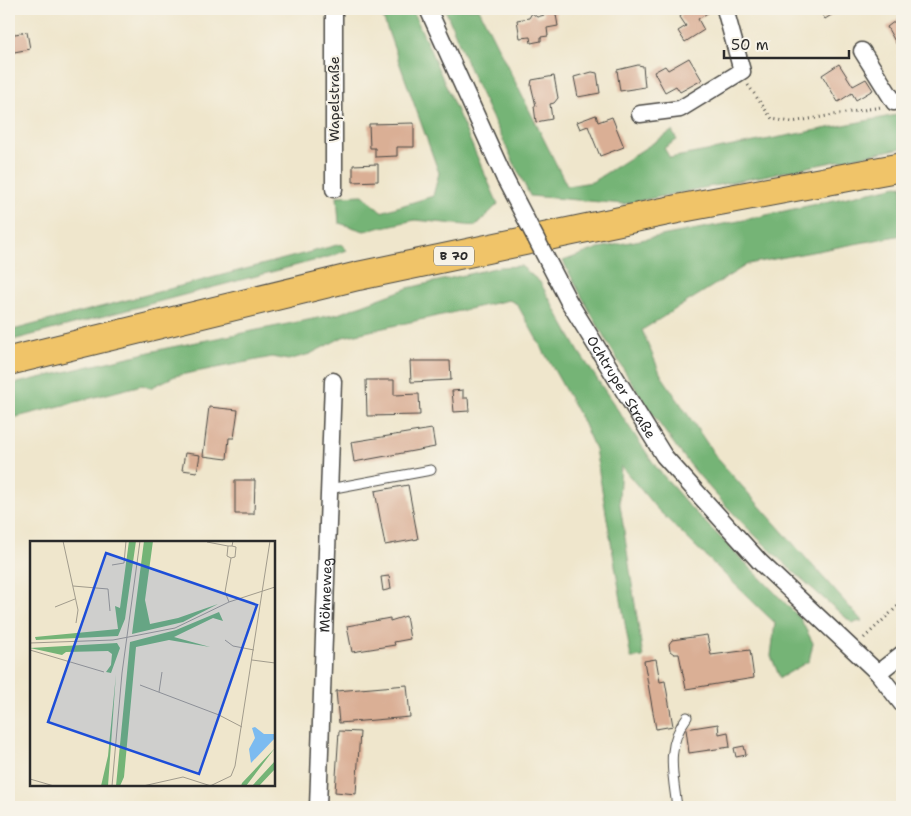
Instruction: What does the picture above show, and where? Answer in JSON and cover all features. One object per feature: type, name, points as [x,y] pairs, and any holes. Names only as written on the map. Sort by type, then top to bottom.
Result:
[{"type":"highway","name":"B 70","points":[[9,361],[358,276],[682,208],[902,167]]},
{"type":"street","name":"Wapelstraße","points":[[334,9],[334,189]]},
{"type":"street","name":"Ochtruper Straße","points":[[428,9],[505,179],[569,302],[664,456],[760,562],[878,673],[902,704]]},
{"type":"street","points":[[640,114],[680,109],[742,71],[725,9]]},
{"type":"street","points":[[862,51],[898,101]]},
{"type":"street","name":"Möhneweg","points":[[318,807],[333,381]]},
{"type":"street","points":[[878,673],[902,654]]},
{"type":"lane","points":[[329,489],[431,470]]},
{"type":"lane","points":[[678,807],[672,768],[673,748],[676,732],[687,717]]},
{"type":"path","points":[[742,71],[749,88],[772,118],[792,122],[874,109],[898,101]]},
{"type":"path","points":[[853,649],[902,605]]},
{"type":"green space","points":[[380,9],[412,9],[498,204],[476,226],[415,220],[364,231],[339,223],[337,196],[363,195],[381,212],[433,196],[439,173]]},
{"type":"green space","points":[[445,9],[479,9],[567,186],[592,182],[672,131],[677,140],[664,148],[670,158],[902,114],[902,148],[624,204],[530,196],[475,82]]},
{"type":"green space","points":[[902,185],[902,235],[748,264],[642,330],[661,375],[717,458],[862,621],[852,623],[760,541],[687,461],[667,435],[629,378],[563,261],[599,248],[744,220]]},
{"type":"green space","points":[[341,244],[347,250],[332,256],[9,341],[9,331]]},
{"type":"green space","points":[[521,266],[540,282],[579,352],[656,467],[690,507],[800,618],[813,643],[809,661],[780,678],[771,656],[775,623],[657,509],[621,466],[619,498],[643,657],[631,658],[595,449],[581,418],[517,304],[509,300],[343,337],[310,354],[288,360],[272,357],[175,376],[150,388],[142,385],[9,419],[9,385],[167,348],[338,314],[408,288],[499,267]]},
{"type":"building","points":[[542,9],[555,9],[558,26],[547,28],[548,36],[541,37],[541,41],[531,43],[530,37],[520,38],[517,20],[529,18],[532,13],[537,17],[544,15]]},
{"type":"building","points":[[679,9],[707,9],[709,12],[698,19],[704,30],[685,42],[678,31],[686,26],[680,17],[682,13]]},
{"type":"building","points":[[818,9],[841,9],[825,19]]},
{"type":"building","points":[[899,18],[902,19],[902,42],[897,45],[887,27]]},
{"type":"building","points":[[27,32],[30,49],[9,53],[9,35]]},
{"type":"building","points":[[689,58],[702,80],[680,92],[676,86],[665,92],[654,72],[665,66],[668,70]]},
{"type":"building","points":[[839,64],[853,86],[866,79],[873,90],[856,100],[852,93],[838,102],[822,75]]},
{"type":"building","points":[[638,65],[643,66],[645,87],[620,91],[617,70]]},
{"type":"building","points":[[592,72],[597,73],[600,93],[578,97],[574,77]]},
{"type":"building","points":[[554,76],[558,98],[554,103],[550,104],[552,119],[536,122],[534,106],[536,106],[531,85],[532,80]]},
{"type":"building","points":[[596,115],[598,122],[612,117],[624,147],[600,156],[588,126],[580,129],[577,122]]},
{"type":"building","points":[[414,123],[414,147],[397,147],[397,156],[375,157],[375,148],[370,148],[369,124]]},
{"type":"building","points":[[378,164],[378,181],[353,182],[353,165]]},
{"type":"building","points":[[410,361],[450,361],[451,380],[411,382]]},
{"type":"building","points":[[366,380],[394,380],[394,395],[419,394],[420,415],[367,416]]},
{"type":"building","points":[[463,390],[463,398],[468,398],[469,411],[454,412],[452,391]]},
{"type":"building","points":[[209,407],[238,410],[234,438],[229,438],[227,459],[203,456]]},
{"type":"building","points":[[432,429],[435,447],[354,462],[351,442]]},
{"type":"building","points":[[185,453],[200,455],[197,472],[182,470]]},
{"type":"building","points":[[235,480],[255,480],[254,514],[235,514]]},
{"type":"building","points":[[408,485],[418,539],[385,545],[375,491]]},
{"type":"building","points":[[389,576],[391,589],[383,591],[381,577]]},
{"type":"building","points":[[406,616],[410,639],[394,642],[395,645],[352,652],[347,626],[390,618],[390,621]]},
{"type":"building","points":[[707,635],[711,655],[750,650],[754,678],[686,689],[679,654],[674,654],[670,651],[669,644],[672,640]]},
{"type":"building","points":[[656,659],[660,682],[665,681],[673,726],[656,729],[644,661]]},
{"type":"building","points":[[407,685],[410,717],[339,723],[336,691]]},
{"type":"building","points":[[718,724],[719,734],[728,732],[730,747],[689,753],[686,729]]},
{"type":"building","points":[[339,731],[360,732],[356,794],[335,792]]},
{"type":"building","points":[[744,746],[746,755],[736,757],[734,748]]}]
